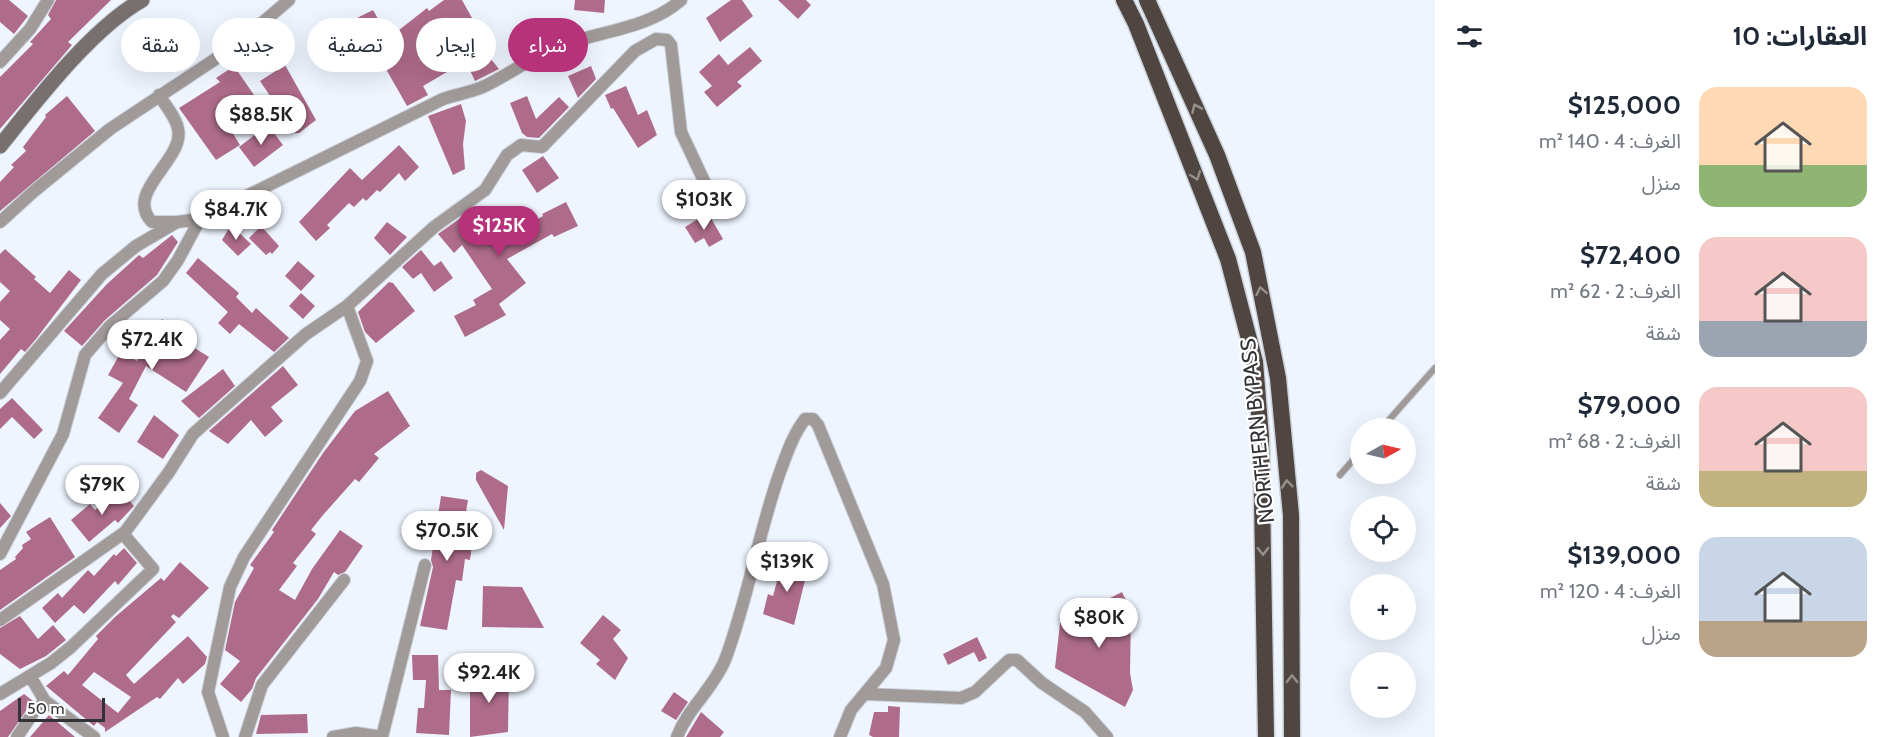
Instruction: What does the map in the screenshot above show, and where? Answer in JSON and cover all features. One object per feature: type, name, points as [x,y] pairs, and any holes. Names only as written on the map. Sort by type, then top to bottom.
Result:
[{"type":"highway","name":"NORTHERN BYPASS","points":[[1124,0],[1136,24],[1228,259],[1255,362],[1261,438],[1266,737]]},
{"type":"highway","name":"NORTHERN BYPASS","points":[[1150,6],[1217,155],[1253,252],[1278,378],[1291,515],[1292,737]]},
{"type":"main road","points":[[0,146],[38,99],[118,14],[142,0]]},
{"type":"street","points":[[0,62],[30,29],[48,0]]},
{"type":"street","points":[[0,222],[103,134],[250,35],[290,0]]},
{"type":"street","points":[[159,95],[178,129],[177,141],[148,190],[142,205],[143,213],[152,222],[200,219],[442,99],[484,87],[548,51],[587,37],[625,28],[670,10],[681,0]]},
{"type":"street","points":[[0,620],[125,532],[169,472],[193,434],[306,334],[347,306],[434,227],[485,190],[507,154],[521,145],[542,147],[635,51],[656,39],[667,40],[671,45],[679,127],[713,201]]},
{"type":"street","points":[[0,554],[63,434],[85,355],[110,326],[163,281],[178,261],[200,219]]},
{"type":"street","points":[[0,393],[102,274],[136,246],[177,222]]},
{"type":"street","points":[[223,737],[207,692],[230,587],[244,557],[360,381],[367,361],[347,306]]},
{"type":"street","points":[[676,737],[683,720],[714,680],[723,663],[746,599],[776,484],[795,433],[805,419],[813,419],[818,426],[883,584],[893,624],[894,640],[890,660],[851,710],[840,737]]},
{"type":"street","points":[[0,694],[71,647],[153,569],[124,535],[125,532]]},
{"type":"street","points":[[333,737],[356,733],[382,737],[425,564]]},
{"type":"street","points":[[245,737],[262,685],[344,579]]},
{"type":"street","points":[[865,694],[961,698],[975,692],[1009,660],[1017,660],[1042,683],[1085,712],[1107,737]]},
{"type":"street","points":[[30,676],[45,701],[94,737]]},
{"type":"street","points":[[17,737],[35,710],[45,701]]},
{"type":"lane","points":[[1391,418],[1435,368]]},
{"type":"lane","points":[[1340,475],[1350,464]]},
{"type":"building","points":[[0,0],[9,0],[28,16],[14,34],[0,22]]},
{"type":"building","points":[[56,0],[111,0],[68,42],[72,45],[0,129],[0,77],[33,44],[30,42],[51,19],[48,15]]},
{"type":"building","points":[[444,0],[462,0],[472,18],[416,18],[416,72],[447,72],[423,86],[428,95],[407,106],[388,72],[404,72],[404,26],[427,8],[429,11]]},
{"type":"building","points":[[575,0],[605,0],[604,13],[574,10]]},
{"type":"building","points":[[731,0],[742,0],[753,16],[720,42],[706,18]]},
{"type":"building","points":[[778,0],[806,0],[811,5],[798,19]]},
{"type":"building","points":[[373,10],[378,18],[357,18]]},
{"type":"building","points":[[750,47],[762,61],[737,82],[742,86],[717,107],[704,92],[712,86],[699,72],[719,54],[728,65]]},
{"type":"building","points":[[591,66],[596,79],[578,98],[568,76],[577,72],[588,72],[588,67]]},
{"type":"building","points":[[225,72],[238,72],[254,95],[221,114],[240,145],[216,160],[179,108],[220,82],[216,78]]},
{"type":"building","points":[[274,72],[289,72],[316,120],[299,133],[295,133],[260,81]]},
{"type":"building","points":[[471,72],[493,72],[475,81]]},
{"type":"building","points":[[626,86],[638,115],[647,110],[657,135],[638,148],[613,108],[611,109],[605,95]]},
{"type":"building","points":[[67,96],[95,131],[0,211],[0,182],[14,167],[11,165],[26,151],[23,147],[46,117],[45,115]]},
{"type":"building","points":[[527,96],[536,119],[559,97],[569,107],[539,138],[527,137],[522,133],[510,103]]},
{"type":"building","points":[[461,104],[466,121],[463,144],[465,169],[453,175],[428,116]]},
{"type":"building","points":[[268,125],[283,145],[254,167],[239,147]]},
{"type":"building","points":[[399,145],[419,167],[405,181],[399,173],[380,192],[377,190],[366,201],[363,198],[354,207],[349,203],[327,225],[330,228],[316,241],[299,222],[350,168],[362,180]]},
{"type":"building","points":[[543,156],[559,178],[537,193],[522,170]]},
{"type":"building","points":[[566,202],[578,226],[554,237],[552,234],[507,259],[526,283],[499,304],[506,315],[465,337],[454,316],[476,305],[473,300],[492,289],[462,245],[454,253],[438,234],[469,212],[479,223],[493,208],[503,218],[511,235],[543,216],[542,214]]},
{"type":"building","points":[[708,213],[723,239],[709,247],[704,238],[695,243],[685,227]]},
{"type":"building","points":[[387,222],[407,237],[390,255],[374,238]]},
{"type":"building","points":[[261,226],[279,246],[272,254],[270,252],[266,255],[249,238]]},
{"type":"building","points":[[234,228],[251,244],[238,256],[222,240],[228,230]]},
{"type":"building","points":[[172,235],[178,242],[157,275],[105,320],[82,346],[64,331],[107,284],[139,255],[143,258]]},
{"type":"building","points":[[5,249],[50,293],[69,270],[81,280],[25,352],[21,349],[0,374],[0,340],[10,329],[0,320],[0,302],[10,291],[0,282],[0,254]]},
{"type":"building","points":[[421,250],[434,266],[441,261],[453,278],[434,292],[421,273],[413,279],[402,267]]},
{"type":"building","points":[[198,258],[239,293],[236,297],[252,313],[256,308],[289,338],[274,352],[239,324],[230,334],[218,323],[228,312],[186,273]]},
{"type":"building","points":[[298,261],[315,276],[301,291],[285,276]]},
{"type":"building","points":[[389,282],[393,283],[415,311],[376,343],[365,332],[358,312]]},
{"type":"building","points":[[301,293],[315,306],[303,319],[289,306]]},
{"type":"building","points":[[162,319],[181,331],[177,337],[209,357],[186,392],[146,366],[129,399],[138,405],[119,433],[98,418],[123,383],[108,375],[121,352],[137,361]]},
{"type":"building","points":[[283,366],[298,385],[271,407],[283,421],[265,437],[251,420],[228,444],[209,431]]},
{"type":"building","points":[[223,369],[235,386],[199,418],[181,401]]},
{"type":"building","points":[[388,391],[410,426],[374,454],[379,458],[359,482],[355,479],[311,530],[316,534],[293,563],[297,566],[279,590],[295,600],[312,569],[340,530],[363,546],[345,572],[338,575],[334,572],[318,599],[256,678],[252,689],[241,702],[220,684],[240,661],[225,650],[235,602],[254,568],[250,565],[274,532],[272,530],[323,453],[355,411]]},
{"type":"building","points":[[12,398],[43,430],[34,439],[12,417],[0,429],[0,409]]},
{"type":"building","points":[[154,415],[179,435],[163,459],[137,442]]},
{"type":"building","points":[[481,470],[508,486],[504,530],[476,480],[476,473]]},
{"type":"building","points":[[117,491],[120,496],[123,493],[134,506],[118,523],[115,520],[89,542],[71,520],[90,504],[95,510]]},
{"type":"building","points":[[441,496],[468,500],[462,536],[473,537],[470,560],[465,559],[462,581],[456,580],[447,630],[420,626],[433,567],[431,560]]},
{"type":"building","points":[[0,503],[11,516],[0,528]]},
{"type":"building","points":[[50,517],[75,557],[0,610],[0,570],[16,559],[15,557],[23,548],[22,545],[31,539],[26,532]]},
{"type":"building","points":[[124,548],[137,563],[118,585],[115,581],[84,614],[74,605],[55,623],[42,608],[58,593],[62,598],[88,570],[94,576],[114,554],[116,556]]},
{"type":"building","points":[[783,559],[808,568],[794,625],[763,614],[768,594],[773,596]]},
{"type":"building","points":[[180,562],[209,588],[179,618],[173,614],[171,617],[176,622],[126,675],[134,684],[188,636],[207,657],[205,664],[183,684],[178,678],[160,699],[157,697],[105,732],[105,728],[97,722],[94,726],[46,686],[64,671],[68,675],[98,639],[96,636],[115,617],[161,578],[164,581]],"holes":[[[94,672],[131,697],[118,713],[82,685]]]},
{"type":"building","points":[[483,586],[522,587],[544,628],[482,627]]},
{"type":"building","points":[[1122,592],[1131,611],[1130,673],[1133,690],[1125,707],[1055,668],[1060,623]]},
{"type":"building","points":[[603,615],[621,630],[613,639],[628,658],[615,680],[596,664],[600,660],[580,643]]},
{"type":"building","points":[[20,616],[38,639],[53,625],[66,640],[46,656],[20,669],[0,654],[0,628]]},
{"type":"building","points":[[977,637],[987,658],[979,662],[974,652],[948,665],[943,654]]},
{"type":"building","points":[[412,655],[438,655],[439,690],[451,690],[449,735],[416,733],[418,708],[424,708],[426,680],[413,680]]},
{"type":"building","points":[[470,673],[509,673],[508,732],[470,737]]},
{"type":"building","points":[[674,692],[688,702],[676,720],[661,711]]},
{"type":"building","points":[[24,694],[33,701],[8,737],[0,737],[0,711]]},
{"type":"building","points":[[888,706],[900,707],[899,737],[869,735],[874,712],[888,712]]},
{"type":"building","points":[[701,712],[724,732],[720,737],[686,737]]},
{"type":"building","points":[[307,714],[308,733],[256,734],[261,715]]},
{"type":"building","points":[[49,715],[75,737],[30,737]]}]
